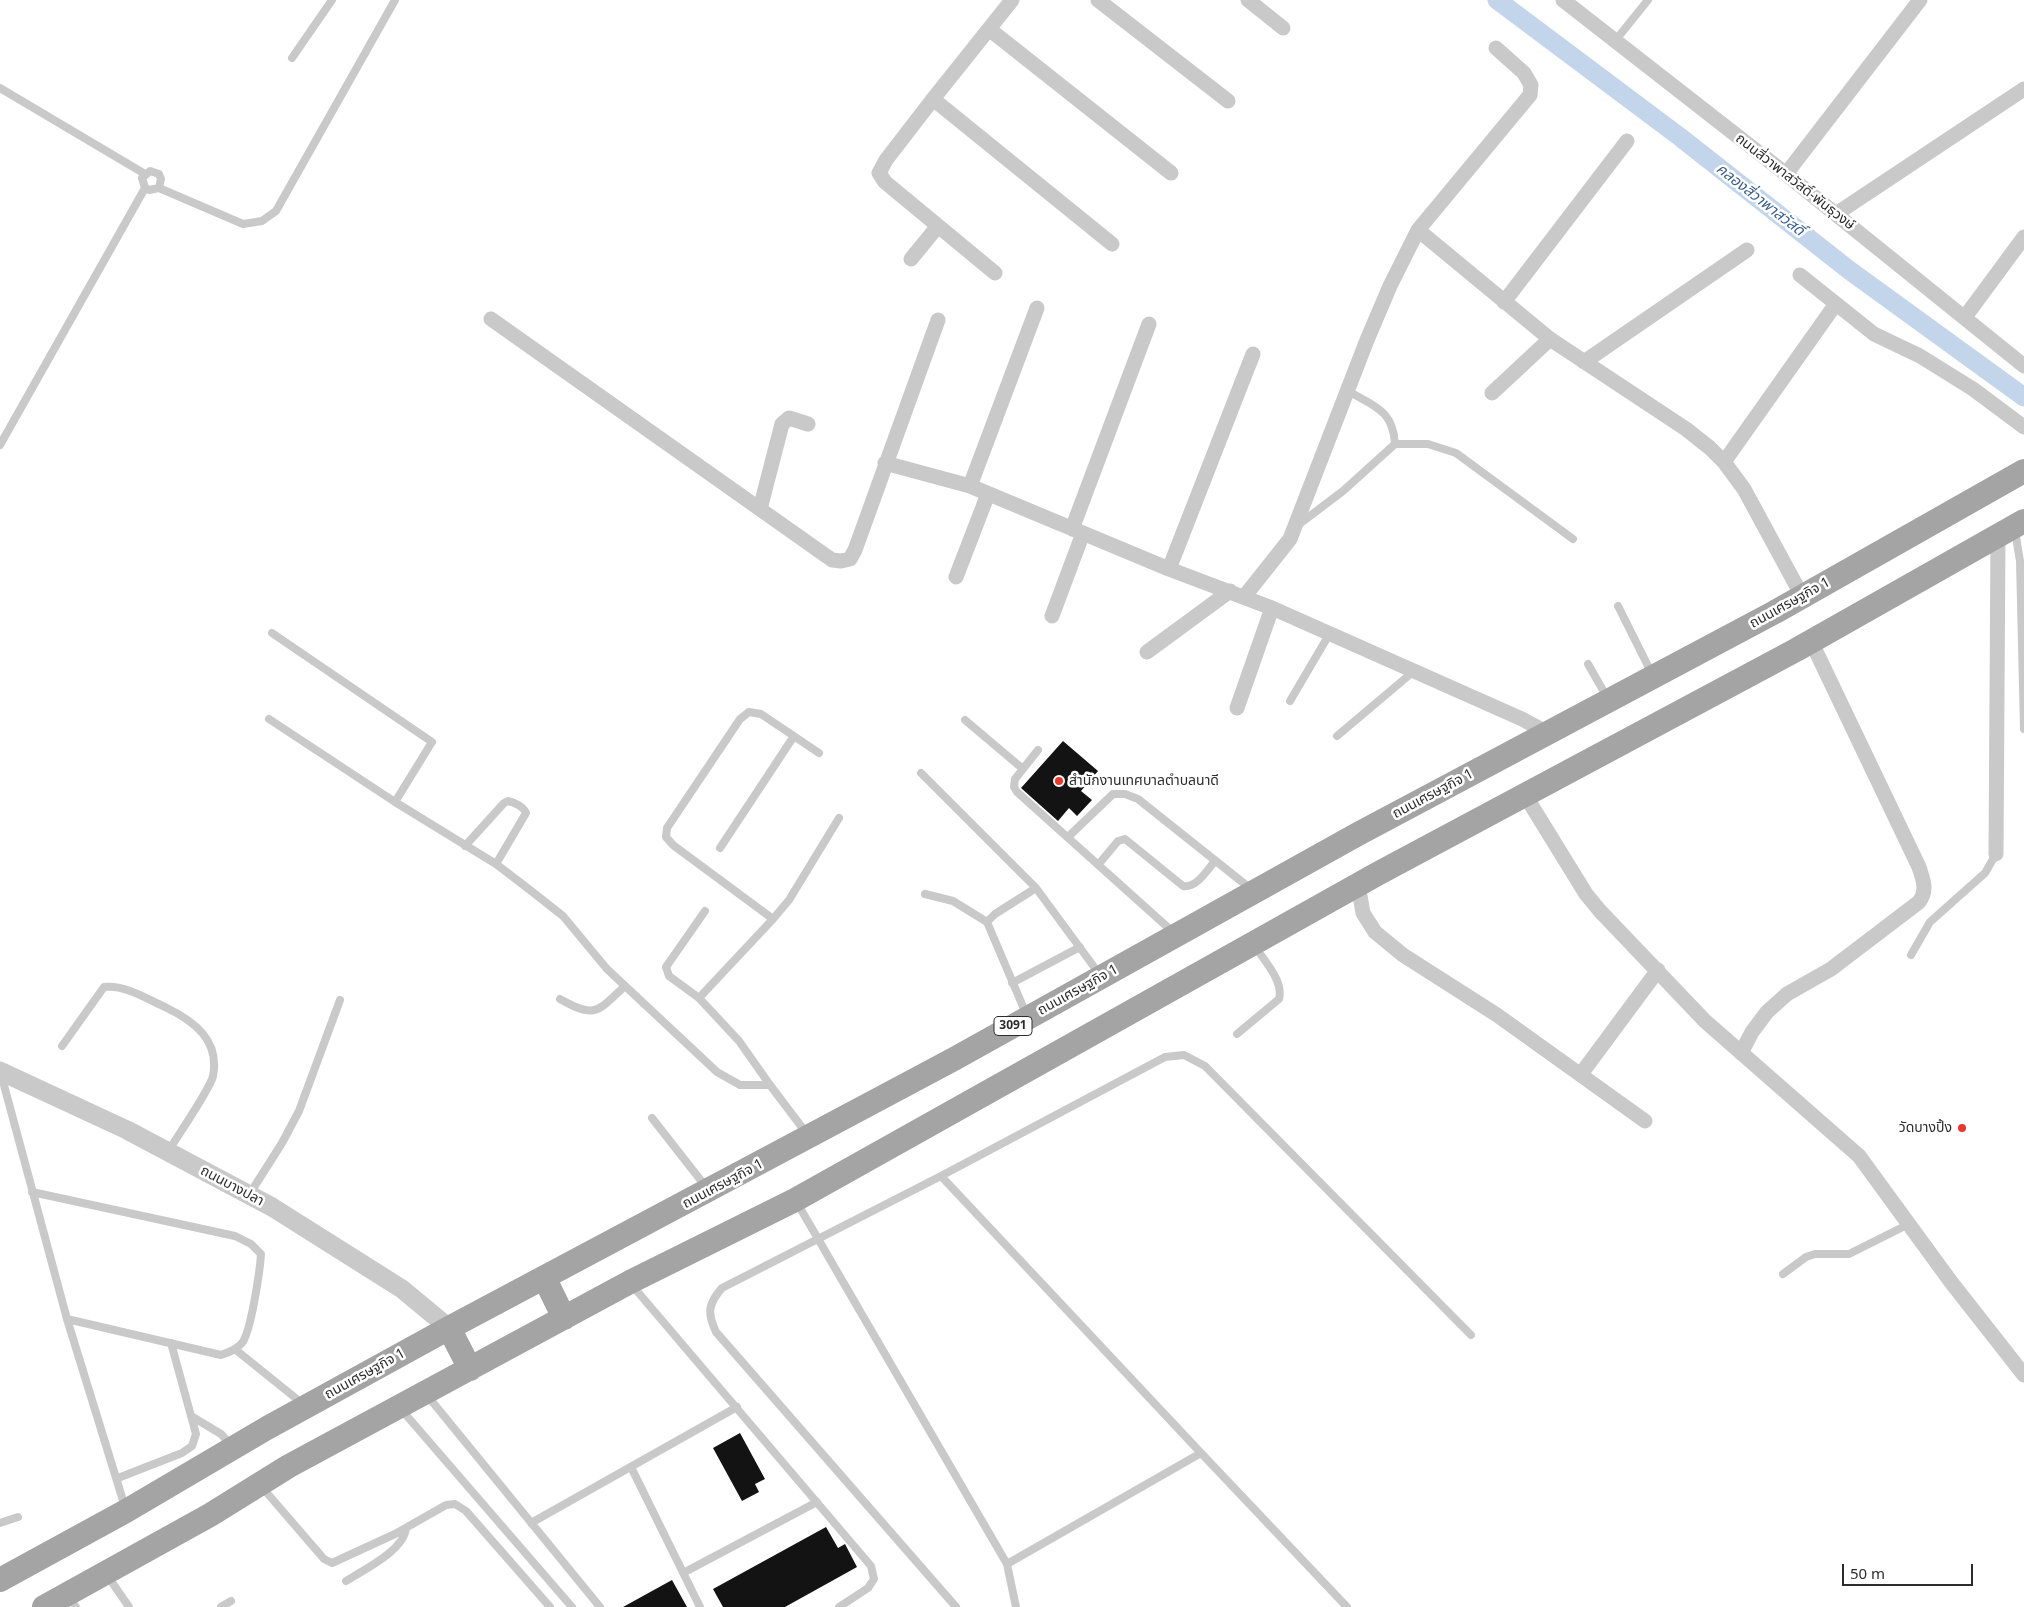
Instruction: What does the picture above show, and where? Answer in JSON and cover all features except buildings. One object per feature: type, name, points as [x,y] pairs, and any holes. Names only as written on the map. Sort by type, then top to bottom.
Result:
[{"type":"main road","name":"ถนนเศรษฐกิจ 1","points":[[0,1580],[449,1328],[545,1279],[810,1137],[1254,892],[1802,596],[2024,470]]},
{"type":"main road","points":[[44,1607],[71,1601],[106,1573],[210,1515],[260,1484],[399,1407],[630,1282],[794,1200],[1358,884],[1811,641],[2012,527]]},
{"type":"main road","points":[[545,1279],[564,1318]]},
{"type":"main road","points":[[449,1328],[470,1369]]},
{"type":"street","points":[[994,272],[885,182],[879,173],[886,160],[1012,0]]},
{"type":"street","points":[[1098,0],[1228,101]]},
{"type":"street","points":[[1248,0],[1283,28]]},
{"type":"street","name":"ถนนสี่วาพาสวัสดิ์-พันธุวงษ์","points":[[1563,0],[1786,174],[2024,366]]},
{"type":"street","points":[[1786,174],[1920,0]]},
{"type":"street","points":[[989,29],[1171,173]]},
{"type":"street","points":[[1244,597],[1280,553],[1296,527],[1390,286],[1418,230],[1530,95],[1531,85],[1524,73],[1496,48]]},
{"type":"street","points":[[1836,214],[2024,89]]},
{"type":"street","points":[[933,99],[1112,244]]},
{"type":"street","points":[[1504,302],[1627,141]]},
{"type":"street","points":[[911,259],[938,226]]},
{"type":"street","points":[[1418,230],[1550,339],[1686,429],[1724,462],[1744,489],[1802,596]]},
{"type":"street","points":[[1965,317],[2024,237]]},
{"type":"street","points":[[1584,362],[1747,250]]},
{"type":"street","points":[[1800,275],[1874,334],[1920,356],[1973,389],[2024,427]]},
{"type":"street","points":[[1724,462],[1836,305]]},
{"type":"street","points":[[970,486],[1037,308]]},
{"type":"street","points":[[492,319],[832,560],[842,562],[850,559],[938,320]]},
{"type":"street","points":[[1052,616],[1078,531],[1149,324]]},
{"type":"street","points":[[1492,393],[1550,339]]},
{"type":"street","points":[[1169,569],[1253,354]]},
{"type":"street","points":[[760,509],[782,424],[789,418],[808,424]]},
{"type":"street","points":[[885,463],[970,486],[1169,569],[1272,608],[1522,719],[1548,733]]},
{"type":"street","points":[[956,578],[988,494]]},
{"type":"street","points":[[1996,854],[2012,527]]},
{"type":"street","points":[[1147,652],[1230,591]]},
{"type":"street","points":[[1237,708],[1272,608]]},
{"type":"street","points":[[1741,1053],[1752,1032],[1767,1012],[1787,994],[1831,969],[1919,902],[1924,896],[1924,884],[1918,867],[1811,641]]},
{"type":"street","points":[[1525,795],[1586,894],[1705,1021],[1859,1156],[2024,1376]]},
{"type":"street","points":[[1358,884],[1363,913],[1375,932],[1403,955],[1497,1015],[1645,1121]]},
{"type":"street","points":[[1581,1074],[1658,970]]},
{"type":"street","name":"ถนนบางปลา","points":[[0,1071],[127,1130],[315,1233],[387,1280],[449,1328]]},
{"type":"lane","points":[[292,58],[332,0]]},
{"type":"lane","points":[[145,188],[149,190],[158,188],[243,224],[262,221],[276,211],[396,0]]},
{"type":"lane","points":[[1615,41],[1648,0]]},
{"type":"lane","points":[[0,88],[145,174]]},
{"type":"lane","points":[[0,445],[145,188],[142,178],[145,174],[150,171],[159,174],[161,179],[158,188]]},
{"type":"lane","points":[[1348,391],[1380,409],[1389,418],[1394,429],[1395,444]]},
{"type":"lane","points":[[1296,527],[1343,491],[1395,444],[1428,444],[1456,452],[1573,539]]},
{"type":"lane","points":[[2012,527],[2022,563],[2024,728]]},
{"type":"lane","points":[[1618,606],[1653,677]]},
{"type":"lane","points":[[272,633],[432,742],[395,802]]},
{"type":"lane","points":[[1290,701],[1330,634]]},
{"type":"lane","points":[[1588,664],[1608,700]]},
{"type":"lane","points":[[1337,736],[1414,671]]},
{"type":"lane","points":[[773,920],[673,845],[666,837],[668,828],[740,718],[749,712],[761,714],[819,754]]},
{"type":"lane","points":[[269,719],[395,802],[496,864],[563,916],[606,969],[717,1072],[740,1085],[770,1085]]},
{"type":"lane","points":[[965,720],[1023,769]]},
{"type":"lane","points":[[720,848],[794,736]]},
{"type":"lane","points":[[1038,750],[1015,779],[1014,787],[1176,935]]},
{"type":"lane","points":[[921,773],[1036,888],[1101,977]]},
{"type":"lane","points":[[1068,837],[1113,794],[1125,794],[1138,799],[1254,892]]},
{"type":"lane","points":[[465,846],[504,804],[512,801],[525,810],[526,813],[496,864]]},
{"type":"lane","points":[[699,998],[773,920],[789,900],[839,818]]},
{"type":"lane","points":[[1098,864],[1118,841],[1124,839],[1183,886],[1188,887],[1195,884],[1215,861]]},
{"type":"lane","points":[[1910,955],[1930,922],[1985,873],[1996,854]]},
{"type":"lane","points":[[987,922],[994,914],[1036,888]]},
{"type":"lane","points":[[925,894],[953,901],[987,922],[1027,1018]]},
{"type":"lane","points":[[705,911],[666,966],[669,976],[699,998],[739,1041],[810,1137]]},
{"type":"lane","points":[[1236,1034],[1279,999],[1281,992],[1278,983],[1253,943]]},
{"type":"lane","points":[[1012,983],[1080,947]]},
{"type":"lane","points":[[62,1046],[104,987],[116,986],[172,1011],[206,1035],[213,1049],[214,1077],[168,1152]]},
{"type":"lane","points":[[560,999],[580,1011],[592,1012],[603,1006],[625,986]]},
{"type":"lane","points":[[248,1195],[282,1143],[299,1111],[340,1000]]},
{"type":"lane","points":[[956,1607],[716,1332],[709,1317],[713,1298],[722,1288],[941,1176],[1165,1057],[1184,1054],[1204,1066],[1471,1335]]},
{"type":"lane","points":[[0,1071],[67,1319],[118,1478],[126,1511]]},
{"type":"lane","points":[[652,1118],[709,1191]]},
{"type":"lane","points":[[941,1176],[1347,1607]]},
{"type":"lane","points":[[32,1192],[235,1236],[251,1244],[261,1254],[260,1275],[244,1341],[236,1350],[221,1355],[67,1319]]},
{"type":"lane","points":[[794,1200],[1007,1564],[1016,1607]]},
{"type":"lane","points":[[1783,1274],[1806,1257],[1815,1254],[1849,1254],[1909,1224]]},
{"type":"lane","points":[[630,1282],[871,1566],[874,1579],[868,1588],[849,1604],[839,1607]]},
{"type":"lane","points":[[118,1478],[182,1453],[192,1446],[196,1434],[171,1343]]},
{"type":"lane","points":[[236,1350],[307,1407]]},
{"type":"lane","points":[[425,1393],[600,1607]]},
{"type":"lane","points":[[399,1407],[572,1607]]},
{"type":"lane","points":[[532,1523],[737,1407]]},
{"type":"lane","points":[[190,1416],[221,1434],[234,1448]]},
{"type":"lane","points":[[1007,1564],[1201,1453]]},
{"type":"lane","points":[[631,1467],[700,1607]]},
{"type":"lane","points":[[260,1484],[324,1559],[332,1563],[406,1528],[446,1505],[454,1504],[466,1511],[550,1607]]},
{"type":"lane","points":[[683,1573],[817,1502]]},
{"type":"lane","points":[[0,1524],[18,1517]]},
{"type":"lane","points":[[346,1581],[391,1552],[400,1543],[406,1528]]},
{"type":"lane","points":[[106,1573],[129,1607]]},
{"type":"lane","points":[[221,1607],[231,1601]]},
{"type":"waterway","name":"คลองสี่วาพาสวัสดิ์","points":[[1497,0],[1680,137],[1849,270],[2024,397]]},
{"type":"place","name":"สำนักงานเทศบาลตำบลนาดี","points":[[1059,781]]},
{"type":"place","name":"วัดบางปิ้ง","points":[[1962,1128]]}]
